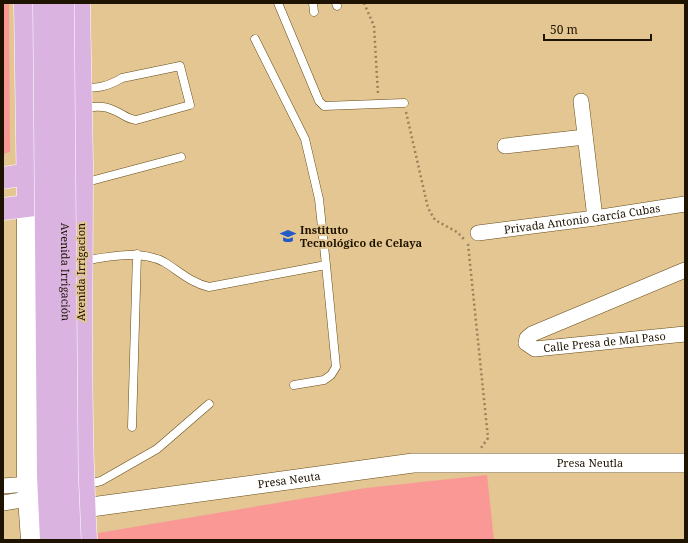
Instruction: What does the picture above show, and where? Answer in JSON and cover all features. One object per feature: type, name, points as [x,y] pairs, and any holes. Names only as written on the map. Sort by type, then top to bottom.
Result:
[{"type":"main road","points":[[25,3],[27,132],[26,174],[28,206],[28,492],[32,540]]},
{"type":"main road","name":"Avenida Irrigación","points":[[44,3],[48,476],[51,540]]},
{"type":"main road","name":"Avenida Irrigación","points":[[63,3],[67,471],[70,540]]},
{"type":"main road","name":"Avenida Irrigacion","points":[[79,3],[81,98],[83,485],[86,540]]},
{"type":"main road","points":[[3,178],[26,174]]},
{"type":"main road","points":[[3,209],[28,206],[81,191]]},
{"type":"street","points":[[581,101],[595,218]]},
{"type":"street","points":[[505,146],[586,137]]},
{"type":"street","name":"Privada Antonio García Cubas","points":[[478,233],[595,218],[685,204]]},
{"type":"street","points":[[28,264],[38,256],[58,255],[81,271]]},
{"type":"street","name":"Calle Presa de Mal Paso","points":[[685,270],[532,334],[527,338],[526,343],[535,349],[685,334]]},
{"type":"street","name":"Presa Neuta","points":[[84,508],[413,463],[496,464]]},
{"type":"street","name":"Presa Neutla","points":[[496,464],[685,463]]},
{"type":"street","points":[[3,486],[28,492]]},
{"type":"street","points":[[3,503],[28,492]]},
{"type":"lane","points":[[278,3],[319,102],[324,106],[404,103]]},
{"type":"lane","points":[[256,39],[305,139],[319,199],[336,367],[331,375],[324,380],[294,385]]},
{"type":"lane","points":[[180,66],[190,105],[136,120],[130,120],[114,110],[81,98],[115,83],[122,78],[180,66]]},
{"type":"lane","points":[[81,191],[180,157]]},
{"type":"lane","points":[[81,271],[137,254],[162,260],[198,284],[209,287],[326,265]]},
{"type":"lane","points":[[132,427],[137,254]]},
{"type":"lane","points":[[83,485],[101,481],[157,449],[209,404]]},
{"type":"path","points":[[364,3],[374,26],[378,104]]},
{"type":"path","points":[[404,103],[428,208],[435,220],[457,232],[468,242],[488,438],[481,448],[473,449]]},
{"type":"shaded area","points":[[3,3],[9,3],[10,152],[3,154]]},
{"type":"shaded area","points":[[487,475],[494,540],[98,540],[98,533],[366,488]]},
{"type":"place","name":"Instituto Tecnológico de Celaya","points":[[288,236]]}]
